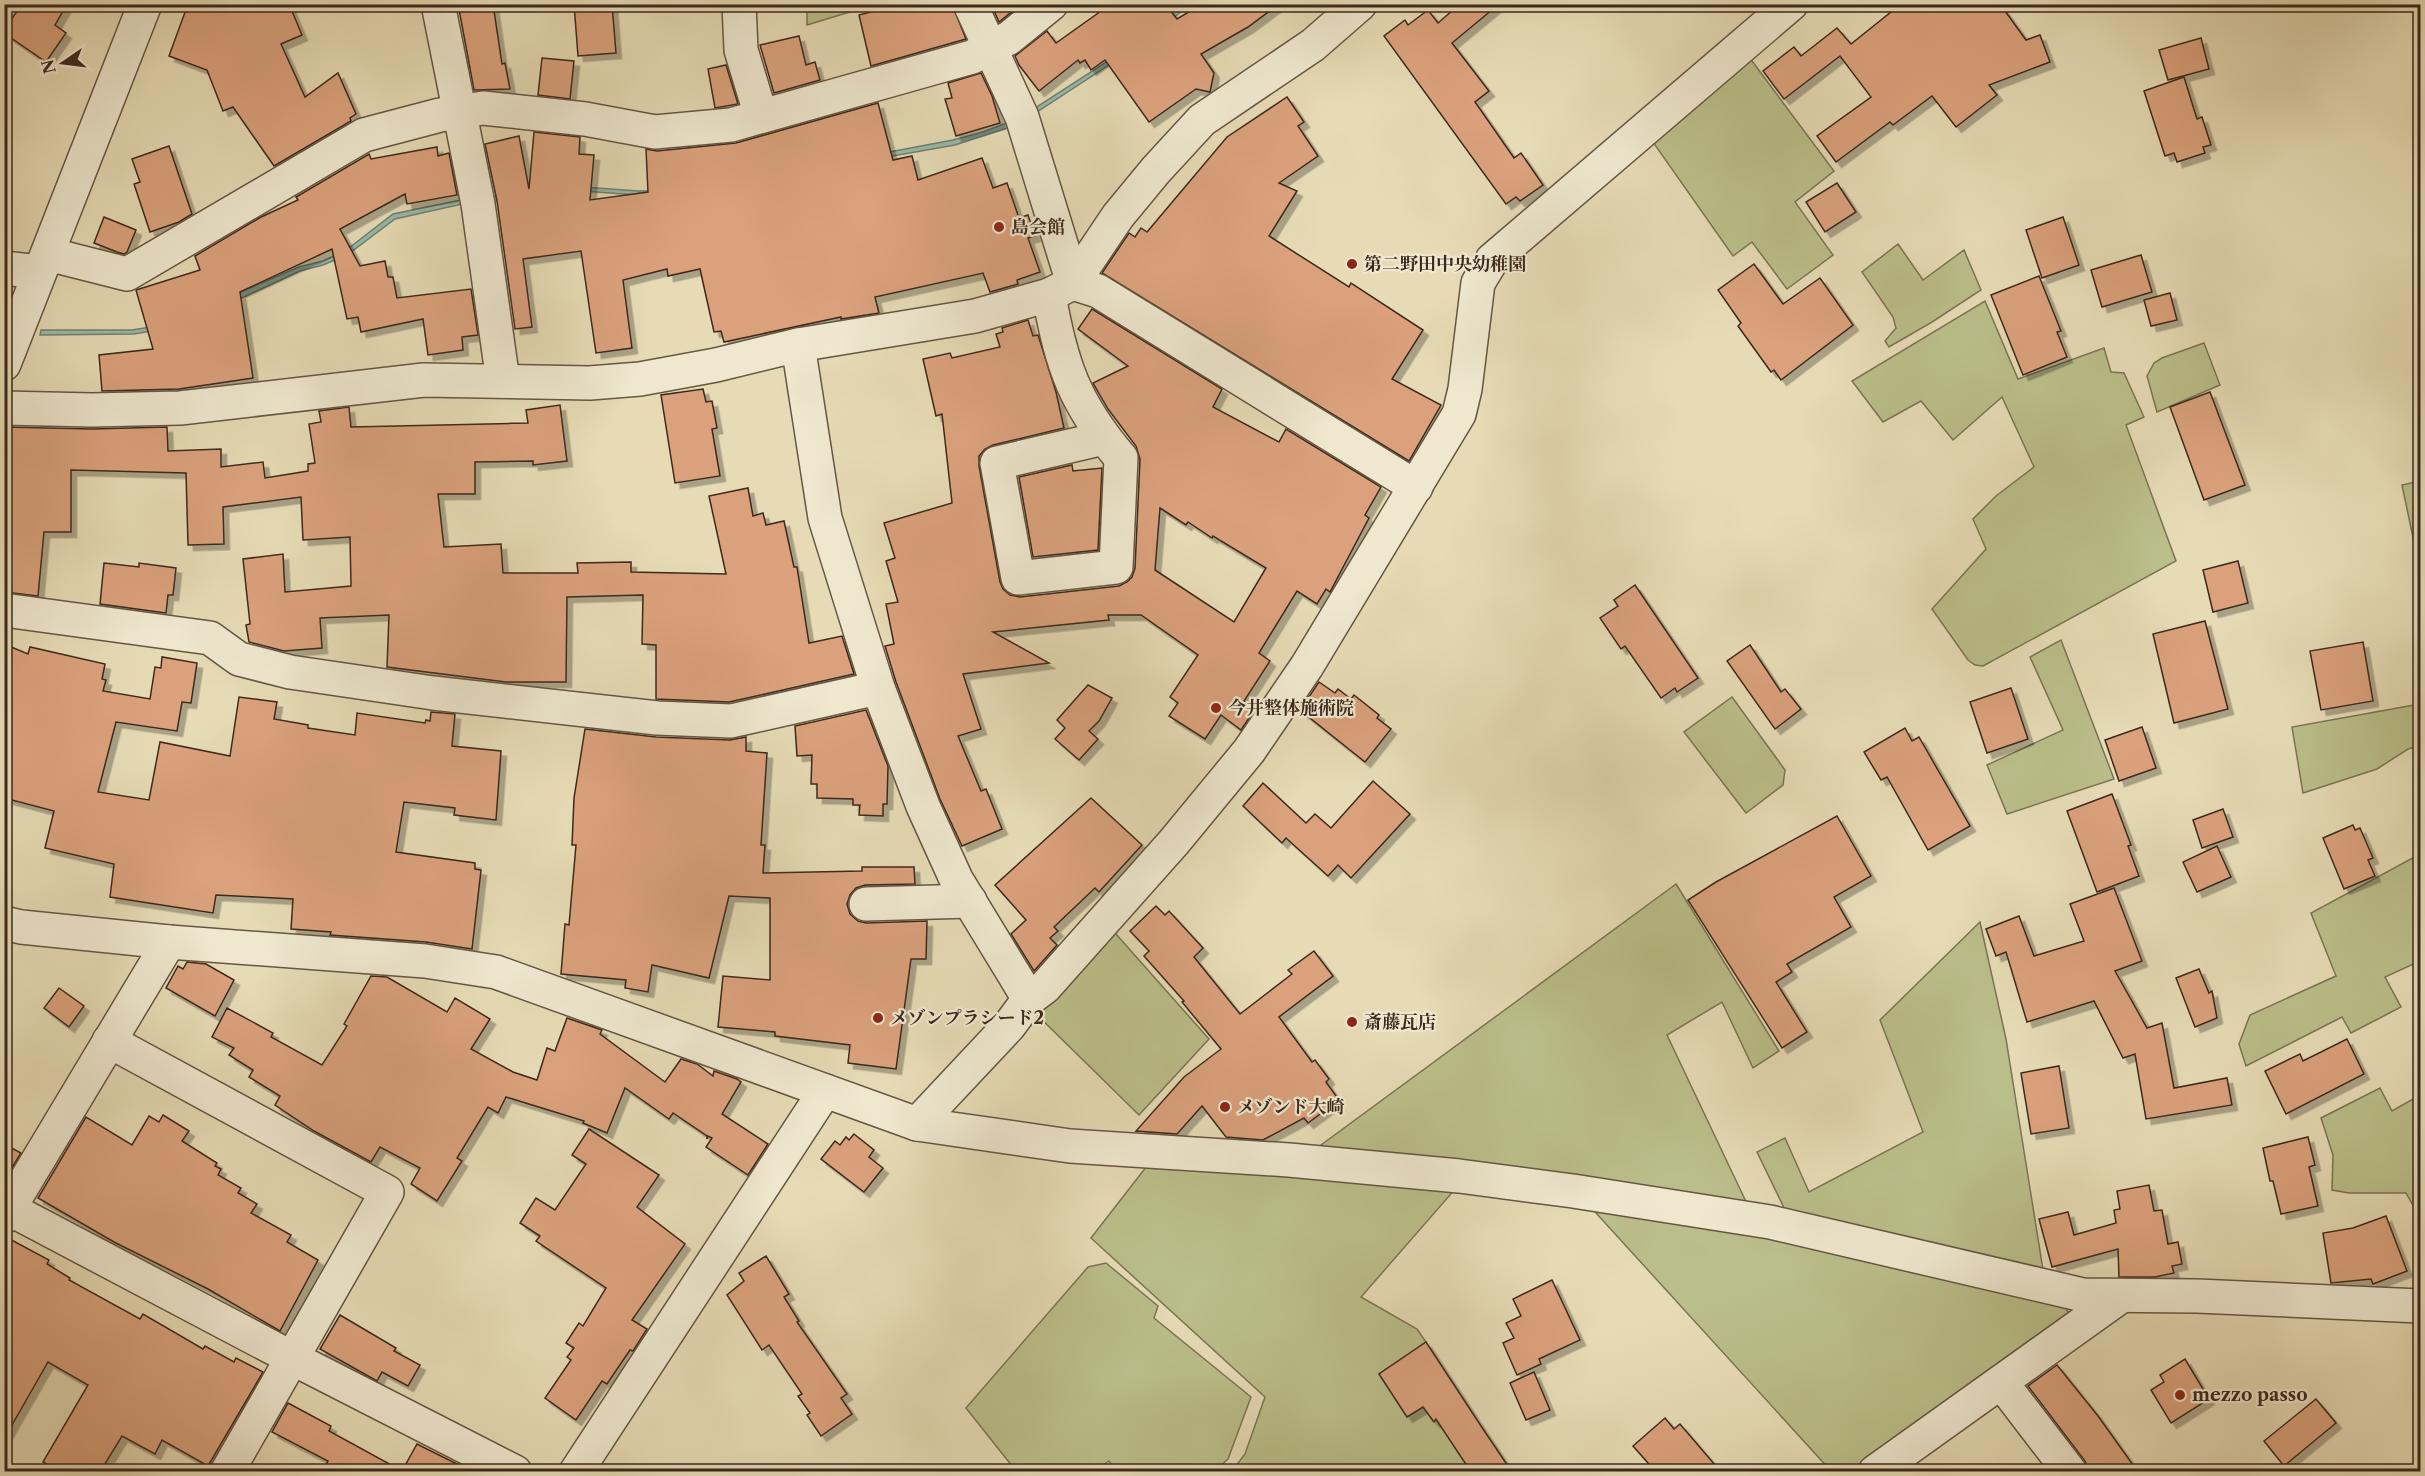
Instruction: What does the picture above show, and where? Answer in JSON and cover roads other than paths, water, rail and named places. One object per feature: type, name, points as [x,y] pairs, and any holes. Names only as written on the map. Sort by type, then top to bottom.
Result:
[{"type":"street","points":[[4,364],[145,4]]},
{"type":"street","points":[[438,4],[478,204],[503,381]]},
{"type":"street","points":[[740,4],[741,50],[761,116]]},
{"type":"street","points":[[970,4],[1022,117],[1061,289],[1060,352],[1077,396],[1104,438],[1121,458],[1116,567],[1018,578],[997,463],[1104,438]]},
{"type":"street","points":[[4,268],[44,263],[127,274],[364,135],[483,108],[585,119],[655,132],[730,125],[972,57],[1009,38],[1051,4]]},
{"type":"street","points":[[1061,289],[1156,170],[1202,120],[1313,45],[1360,4]]},
{"type":"street","points":[[917,1125],[1009,1026],[1029,999],[1046,987],[1174,842],[1249,751],[1307,666],[1459,414],[1465,389],[1478,283],[1492,260],[1791,4]]},
{"type":"street","points":[[4,408],[92,410],[180,408],[424,380],[590,383],[640,379],[716,365],[798,345],[975,316],[1061,289],[1098,291],[1416,487]]},
{"type":"street","points":[[798,345],[825,518],[878,688],[923,806],[957,879],[1029,999]]},
{"type":"street","points":[[4,610],[210,638],[239,659],[290,672],[433,693],[657,718],[731,721],[878,688]]},
{"type":"street","points":[[866,904],[970,901]]},
{"type":"street","points":[[4,923],[21,927],[169,942],[425,962],[496,972],[917,1125],[1070,1146],[1289,1160],[1459,1176],[1573,1191],[1770,1222],[2083,1295],[2197,1296],[2421,1306]]},
{"type":"street","points":[[169,942],[6,1210],[515,1472]]},
{"type":"street","points":[[109,1041],[387,1192],[227,1472]]},
{"type":"street","points":[[576,1472],[825,1091]]},
{"type":"street","points":[[1875,1472],[2121,1296]]},
{"type":"street","points":[[2001,1382],[2070,1472]]},
{"type":"place","name":"島会館","points":[[999,227]]},
{"type":"place","name":"第二野田中央幼稚園","points":[[1352,264]]},
{"type":"place","name":"今井整体施術院","points":[[1216,708]]},
{"type":"place","name":"メゾンプラシード2","points":[[878,1018]]},
{"type":"place","name":"斎藤瓦店","points":[[1352,1022]]},
{"type":"place","name":"メゾンド大崎","points":[[1225,1107]]},
{"type":"place","name":"mezzo passo","points":[[2180,1395]]}]
